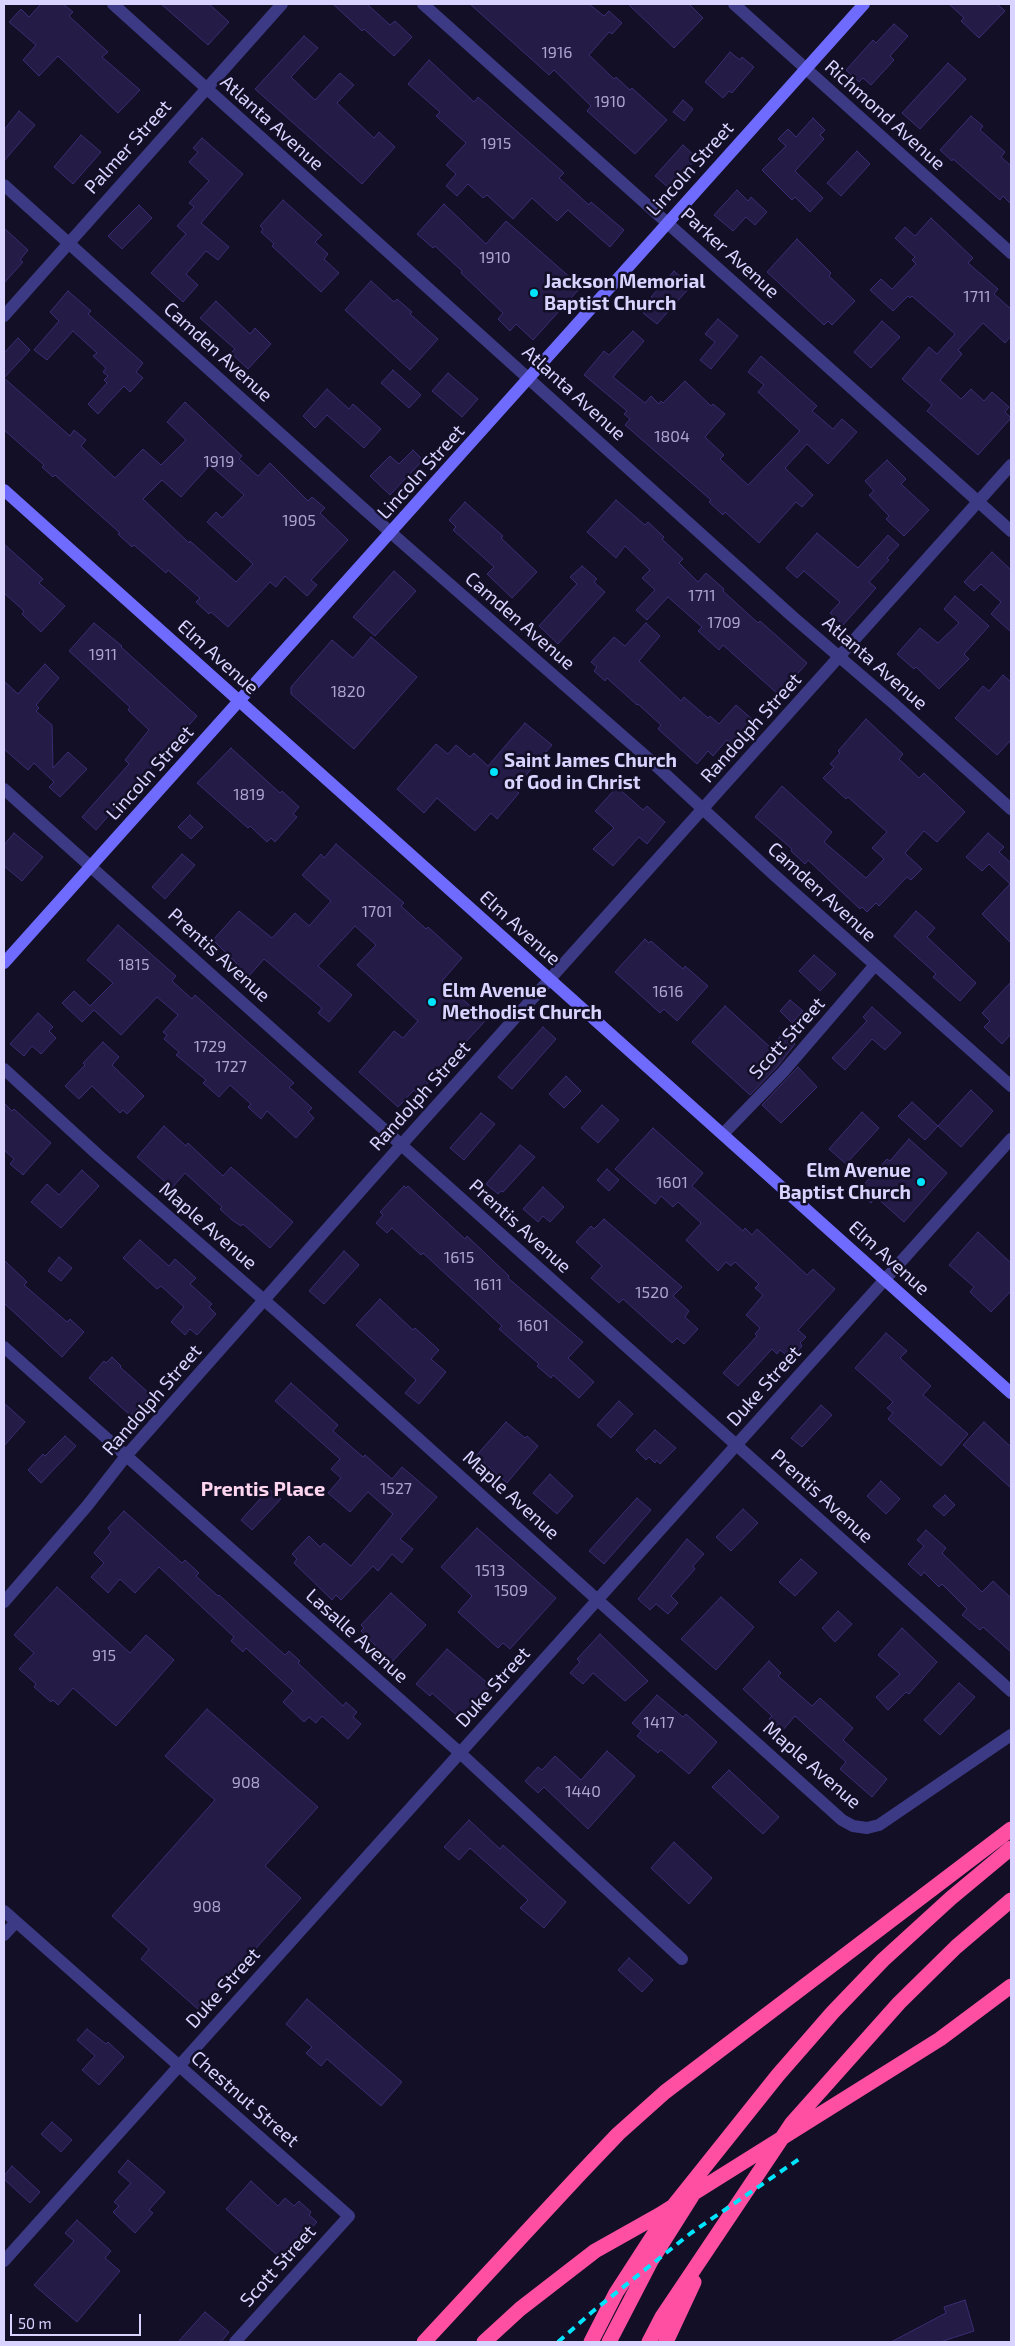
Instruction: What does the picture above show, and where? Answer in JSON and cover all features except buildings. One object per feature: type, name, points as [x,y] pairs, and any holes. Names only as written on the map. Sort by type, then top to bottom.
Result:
[{"type":"highway","points":[[424,2342],[618,2134],[665,2092],[1011,1829]]},
{"type":"highway","points":[[591,2342],[616,2293],[667,2214],[778,2075],[833,2012],[883,1960],[951,1898],[1011,1848]]},
{"type":"highway","points":[[649,2342],[662,2317],[792,2123],[872,2031],[956,1947],[1011,1900]]},
{"type":"highway","points":[[484,2342],[520,2309],[595,2251],[659,2215],[940,2039],[1011,1986]]},
{"type":"highway","points":[[609,2342],[651,2261],[735,2130]]},
{"type":"highway","points":[[666,2342],[711,2244]]},
{"type":"main road","name":"Lincoln Street","points":[[4,963],[864,4]]},
{"type":"main road","name":"Elm Avenue","points":[[4,490],[1011,1393]]},
{"type":"street","name":"Atlanta Avenue","points":[[113,4],[1011,809]]},
{"type":"street","name":"Palmer Street","points":[[4,316],[282,4]]},
{"type":"street","name":"Parker Avenue","points":[[423,4],[1011,531]]},
{"type":"street","name":"Richmond Avenue","points":[[734,4],[1011,253]]},
{"type":"street","name":"Camden Avenue","points":[[4,186],[391,533],[643,754],[1011,1086]]},
{"type":"street","name":"Randolph Street","points":[[4,1602],[87,1506],[126,1456],[264,1299],[1011,465]]},
{"type":"street","name":"Prentis Avenue","points":[[4,789],[1011,1691]]},
{"type":"street","name":"Scott Street","points":[[723,1134],[783,1072],[875,965]]},
{"type":"street","name":"Maple Avenue","points":[[4,1069],[98,1155],[264,1299],[598,1598],[842,1820],[853,1826],[868,1828],[879,1824],[1011,1735]]},
{"type":"street","name":"Duke Street","points":[[4,2261],[1011,1139]]},
{"type":"street","name":"Lasalle Avenue","points":[[4,1347],[459,1752],[682,1959]]},
{"type":"street","name":"Chestnut Street","points":[[4,1911],[350,2216]]},
{"type":"street","points":[[4,1935],[16,1922]]},
{"type":"street","name":"Scott Street","points":[[234,2342],[350,2216]]},
{"type":"railway","points":[[558,2342],[592,2312],[691,2233],[802,2157]]},
{"type":"place","name":"Jackson Memorial Baptist Church","points":[[534,293]]},
{"type":"place","name":"Saint James Church of God in Christ","points":[[494,772]]},
{"type":"place","name":"Elm Avenue Methodist Church","points":[[432,1002]]},
{"type":"place","name":"Elm Avenue Baptist Church","points":[[921,1182]]},
{"type":"district","name":"Prentis Place","points":[[263,1489]]}]
